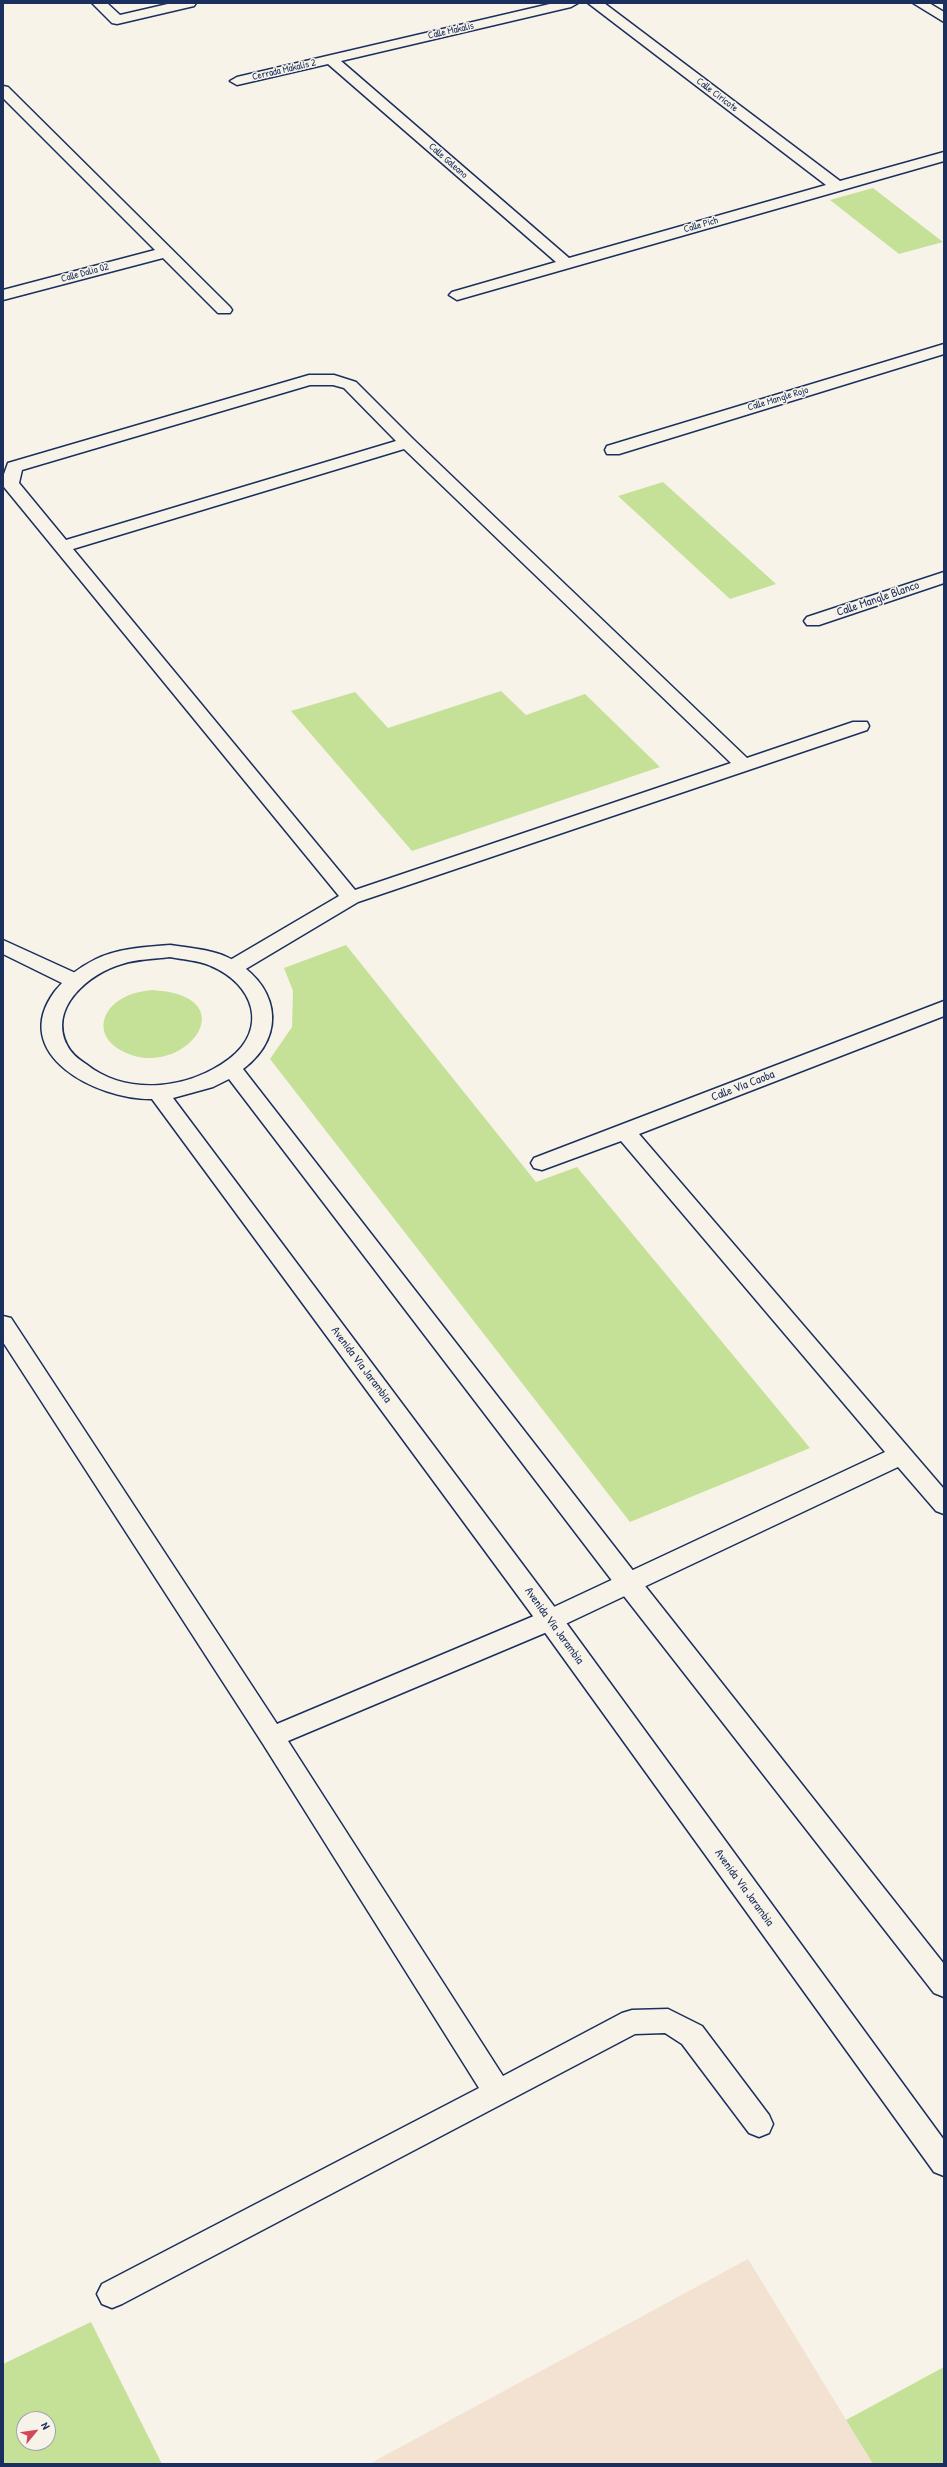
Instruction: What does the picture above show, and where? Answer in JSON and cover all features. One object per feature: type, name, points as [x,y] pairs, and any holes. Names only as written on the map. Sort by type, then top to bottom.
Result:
[{"type":"street","points":[[99,3],[117,20],[189,3]]},
{"type":"street","name":"Calle Makalis","points":[[331,59],[571,3]]},
{"type":"street","name":"Calle Ciricote","points":[[595,3],[838,187]]},
{"type":"street","points":[[920,3],[944,18]]},
{"type":"street","name":"Cerrada Makalis 2","points":[[237,81],[331,59]]},
{"type":"street","name":"Calle Galeano","points":[[331,59],[566,263]]},
{"type":"street","points":[[3,90],[224,310]]},
{"type":"street","name":"Calle Pich","points":[[457,295],[944,156]]},
{"type":"street","name":"Calle Dalia 02","points":[[3,295],[166,252]]},
{"type":"street","name":"Calle Mangle Rojo","points":[[613,450],[944,349]]},
{"type":"street","points":[[351,898],[61,547],[10,483],[14,467],[309,380],[334,380],[350,385],[407,443],[744,765]]},
{"type":"street","points":[[61,547],[407,443]]},
{"type":"street","name":"Calle Mangle Blanco","points":[[813,621],[944,577]]},
{"type":"street","points":[[232,968],[351,898],[860,726]]},
{"type":"street","points":[[3,946],[76,980]]},
{"type":"street","points":[[170,951],[204,956],[232,968],[252,985],[256,992],[263,1006],[263,1028],[253,1050],[232,1069],[210,1080],[185,1088],[158,1092],[124,1090],[93,1080],[70,1065],[55,1045],[51,1023],[58,1001],[76,980],[102,964],[134,954],[170,951]]},
{"type":"street","name":"Calle Via Caoba","points":[[542,1163],[944,1008]]},
{"type":"street","points":[[232,1069],[629,1584],[944,1984]]},
{"type":"street","name":"Avenida Via Jarambia","points":[[158,1092],[550,1620],[944,2163]]},
{"type":"street","points":[[625,1131],[944,1505]]},
{"type":"street","points":[[3,1324],[272,1737],[498,2092]]},
{"type":"street","points":[[272,1737],[550,1620],[901,1456]]},
{"type":"street","points":[[112,2294],[632,2022],[668,2021],[692,2034],[759,2124]]},
{"type":"shaded area","points":[[748,2259],[873,2464],[369,2464]]},
{"type":"green space","points":[[873,188],[943,242],[899,254],[830,200]]},
{"type":"green space","points":[[663,482],[776,584],[730,599],[618,496]]},
{"type":"green space","points":[[501,691],[526,715],[585,694],[660,767],[412,851],[291,711],[355,692],[388,728]]},
{"type":"green space","points":[[346,945],[536,1182],[577,1167],[810,1448],[630,1522],[270,1059],[292,1027],[293,991],[284,968]]},
{"type":"green space","points":[[152,990],[182,996],[198,1007],[202,1022],[196,1036],[182,1049],[163,1057],[140,1057],[117,1048],[110,1042],[106,1035],[104,1022],[110,1008],[123,998]]},
{"type":"green space","points":[[91,2322],[162,2464],[3,2464],[3,2364]]},
{"type":"green space","points":[[944,2367],[944,2464],[873,2464],[846,2420]]}]
